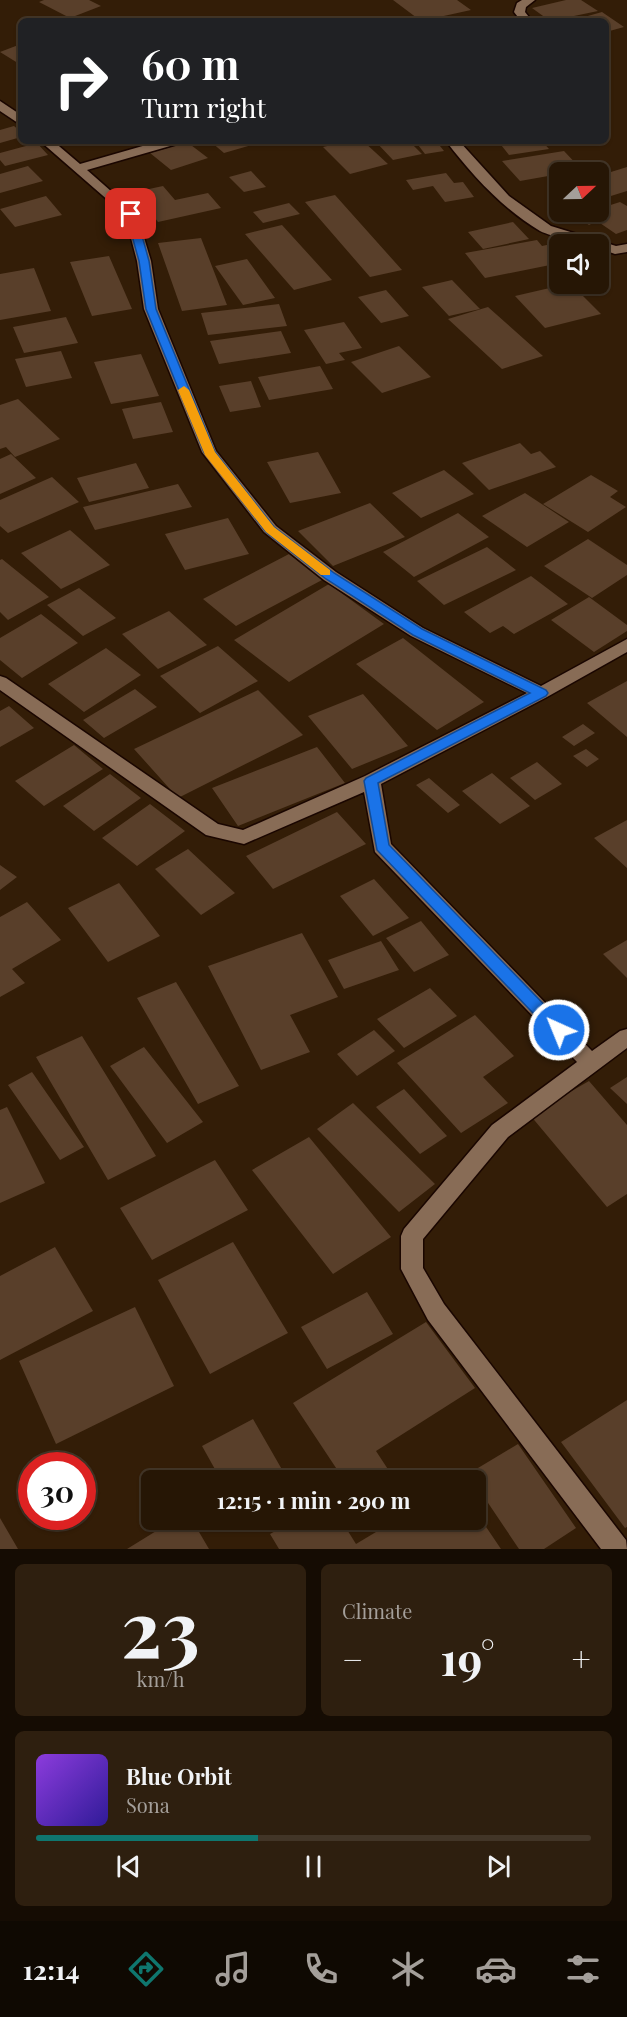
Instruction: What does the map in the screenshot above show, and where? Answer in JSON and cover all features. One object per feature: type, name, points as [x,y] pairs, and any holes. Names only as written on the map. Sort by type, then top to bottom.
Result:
[{"type":"street","points":[[524,18],[519,12],[521,5],[531,0]]},
{"type":"street","points":[[0,105],[18,119]]},
{"type":"street","points":[[50,144],[131,214],[144,261],[151,309],[209,452],[270,529],[330,576],[417,632],[541,693]]},
{"type":"street","points":[[80,168],[163,144]]},
{"type":"street","points":[[455,144],[505,199],[546,229],[621,249],[627,263]]},
{"type":"street","points":[[0,682],[213,830],[244,837],[371,781],[541,693],[627,645]]},
{"type":"street","points":[[371,781],[382,847],[591,1063]]},
{"type":"street","points":[[617,1549],[435,1312],[412,1269],[412,1236],[500,1131],[627,1037]]},
{"type":"building","points":[[89,0],[101,6],[70,18],[39,2]]},
{"type":"building","points":[[393,0],[457,0],[471,10],[435,18],[417,18]]},
{"type":"building","points":[[566,0],[581,0],[598,11],[564,18],[546,18],[532,8]]},
{"type":"building","points":[[602,12],[624,27],[609,31],[609,18],[581,18]]},
{"type":"building","points":[[18,45],[18,63],[0,52]]},
{"type":"building","points":[[14,126],[18,129],[18,138],[0,143],[0,130]]},
{"type":"building","points":[[38,144],[48,155],[5,166],[0,160],[0,153]]},
{"type":"building","points":[[180,144],[190,144],[208,158],[171,170],[150,153]]},
{"type":"building","points":[[213,144],[255,144],[224,153]]},
{"type":"building","points":[[336,144],[366,144],[388,164],[350,174],[323,147]]},
{"type":"building","points":[[378,144],[412,144],[422,154],[393,160]]},
{"type":"building","points":[[417,144],[438,144],[444,151],[425,154]]},
{"type":"building","points":[[500,144],[545,144],[549,149],[509,155]]},
{"type":"building","points":[[564,151],[574,162],[549,162],[549,176],[520,181],[502,161]]},
{"type":"building","points":[[28,166],[43,181],[0,193],[0,174]]},
{"type":"building","points":[[627,167],[627,191],[609,197],[609,173]]},
{"type":"building","points":[[251,171],[266,187],[244,192],[229,177]]},
{"type":"building","points":[[446,173],[454,183],[463,182],[474,197],[445,202],[433,186],[413,190],[406,180]]},
{"type":"building","points":[[163,186],[175,200],[208,193],[221,208],[158,222],[135,192]]},
{"type":"building","points":[[335,195],[402,270],[370,277],[305,202]]},
{"type":"building","points":[[46,196],[62,215],[15,227],[0,209]]},
{"type":"building","points":[[620,202],[627,206],[627,230],[616,234],[598,222],[609,222],[609,206]]},
{"type":"building","points":[[289,203],[300,214],[263,223],[253,212]]},
{"type":"building","points":[[513,222],[529,239],[483,249],[468,232]]},
{"type":"building","points":[[282,225],[332,280],[294,290],[245,234]]},
{"type":"building","points":[[201,238],[227,305],[182,311],[158,243]]},
{"type":"building","points":[[537,240],[542,246],[549,244],[549,265],[485,278],[465,253]]},
{"type":"building","points":[[109,256],[132,309],[92,316],[70,262]]},
{"type":"building","points":[[247,259],[275,298],[243,305],[215,266]]},
{"type":"building","points":[[34,268],[51,311],[0,320],[0,274]]},
{"type":"building","points":[[452,280],[480,309],[449,316],[422,287]]},
{"type":"building","points":[[549,288],[549,294],[581,294],[601,314],[545,328],[515,296]]},
{"type":"building","points":[[386,290],[409,316],[381,323],[358,297]]},
{"type":"building","points":[[279,304],[287,326],[208,335],[201,313]]},
{"type":"building","points":[[488,307],[543,356],[502,369],[448,319]]},
{"type":"building","points":[[66,317],[78,343],[24,353],[13,327]]},
{"type":"building","points":[[344,322],[362,348],[339,353],[345,360],[326,364],[304,330]]},
{"type":"building","points":[[281,331],[291,353],[219,364],[210,341]]},
{"type":"building","points":[[399,346],[431,377],[382,393],[351,362]]},
{"type":"building","points":[[61,351],[72,378],[26,387],[15,359]]},
{"type":"building","points":[[141,354],[159,396],[111,404],[94,362]]},
{"type":"building","points":[[320,366],[333,389],[269,400],[258,377]]},
{"type":"building","points":[[251,381],[261,407],[230,412],[219,386]]},
{"type":"building","points":[[18,399],[60,439],[15,457],[6,447],[0,449],[0,405]]},
{"type":"building","points":[[161,402],[173,432],[133,439],[122,409]]},
{"type":"building","points":[[520,443],[531,454],[540,451],[556,467],[489,490],[462,463]]},
{"type":"building","points":[[318,452],[341,493],[290,503],[267,462]]},
{"type":"building","points":[[11,454],[36,478],[0,494],[0,459]]},
{"type":"building","points":[[136,463],[149,488],[89,502],[77,478]]},
{"type":"building","points":[[444,470],[474,494],[421,518],[392,493]]},
{"type":"building","points":[[591,475],[618,491],[610,497],[626,507],[588,532],[543,504]]},
{"type":"building","points":[[52,477],[79,502],[8,533],[0,526],[0,500]]},
{"type":"building","points":[[178,484],[192,507],[95,530],[83,507]]},
{"type":"building","points":[[525,493],[569,522],[527,547],[482,516]]},
{"type":"building","points":[[370,503],[405,537],[333,566],[298,531]]},
{"type":"building","points":[[458,513],[489,537],[414,577],[383,552]]},
{"type":"building","points":[[228,518],[249,554],[185,570],[165,534]]},
{"type":"building","points":[[70,530],[110,565],[61,589],[21,553]]},
{"type":"building","points":[[588,539],[627,565],[627,575],[592,598],[544,566]]},
{"type":"building","points":[[487,547],[516,570],[444,605],[417,581]]},
{"type":"building","points":[[289,554],[322,580],[236,626],[203,599]]},
{"type":"building","points":[[2,559],[49,597],[8,620],[0,612],[0,560]]},
{"type":"building","points":[[531,576],[568,604],[514,634],[503,626],[490,633],[464,612]]},
{"type":"building","points":[[329,584],[384,624],[289,682],[234,640]]},
{"type":"building","points":[[79,588],[116,618],[83,636],[47,605]]},
{"type":"building","points":[[589,597],[627,625],[627,631],[594,652],[551,620]]},
{"type":"building","points":[[169,611],[207,645],[158,669],[122,634]]},
{"type":"building","points":[[41,614],[78,643],[22,678],[0,660],[0,638]]},
{"type":"building","points":[[403,638],[484,702],[437,730],[356,664]]},
{"type":"building","points":[[218,646],[258,681],[200,713],[160,676]]},
{"type":"building","points":[[106,648],[141,675],[84,712],[48,684]]},
{"type":"building","points":[[627,681],[627,737],[587,703]]},
{"type":"building","points":[[135,689],[157,707],[104,738],[83,720]]},
{"type":"building","points":[[258,690],[303,735],[178,798],[134,749]]},
{"type":"building","points":[[363,694],[408,746],[352,769],[308,716]]},
{"type":"building","points":[[9,706],[34,728],[0,747],[0,711]]},
{"type":"building","points":[[583,724],[595,733],[574,746],[562,737]]},
{"type":"building","points":[[74,745],[103,769],[44,806],[15,781]]},
{"type":"building","points":[[317,747],[345,783],[238,826],[212,788]]},
{"type":"building","points":[[586,749],[599,759],[587,767],[573,756]]},
{"type":"building","points":[[537,762],[562,784],[535,800],[510,778]]},
{"type":"building","points":[[492,773],[530,806],[500,824],[462,791]]},
{"type":"building","points":[[110,774],[141,798],[94,831],[63,806]]},
{"type":"building","points":[[429,778],[460,805],[448,813],[416,785]]},
{"type":"building","points":[[150,804],[185,831],[137,866],[102,838]]},
{"type":"building","points":[[337,812],[366,844],[273,889],[246,856]]},
{"type":"building","points":[[627,820],[627,868],[594,838]]},
{"type":"building","points":[[188,849],[235,893],[201,915],[155,869]]},
{"type":"building","points":[[0,865],[17,877],[0,890]]},
{"type":"building","points":[[374,879],[409,918],[373,936],[340,896]]},
{"type":"building","points":[[119,883],[160,936],[108,962],[68,908]]},
{"type":"building","points":[[27,902],[61,940],[12,969],[25,983],[0,997],[0,917]]},
{"type":"building","points":[[421,921],[449,955],[414,972],[386,938]]},
{"type":"building","points":[[302,933],[338,997],[290,1015],[310,1052],[261,1070],[208,966]]},
{"type":"building","points":[[627,940],[627,978],[603,954]]},
{"type":"building","points":[[381,941],[399,970],[344,989],[328,960]]},
{"type":"building","points":[[176,982],[239,1086],[198,1104],[137,998]]},
{"type":"building","points":[[430,988],[457,1016],[404,1048],[377,1019]]},
{"type":"building","points":[[475,1015],[514,1056],[483,1077],[508,1103],[461,1133],[397,1063]]},
{"type":"building","points":[[374,1030],[395,1051],[357,1076],[337,1054]]},
{"type":"building","points":[[82,1036],[156,1156],[108,1180],[36,1057]]},
{"type":"building","points":[[144,1047],[203,1122],[167,1143],[110,1066]]},
{"type":"building","points":[[32,1072],[84,1147],[60,1160],[8,1085]]},
{"type":"building","points":[[627,1077],[627,1104],[610,1088]]},
{"type":"building","points":[[589,1081],[627,1125],[627,1194],[607,1207],[530,1115]]},
{"type":"building","points":[[404,1089],[447,1136],[420,1154],[376,1107]]},
{"type":"building","points":[[353,1103],[435,1184],[399,1212],[317,1129]]},
{"type":"building","points":[[7,1107],[45,1183],[0,1203],[0,1110]]},
{"type":"building","points":[[309,1137],[391,1237],[333,1274],[252,1170]]},
{"type":"building","points":[[215,1160],[248,1210],[152,1260],[120,1208]]},
{"type":"building","points":[[233,1242],[288,1333],[210,1374],[158,1280]]},
{"type":"building","points":[[55,1247],[93,1311],[0,1360],[0,1276]]},
{"type":"building","points":[[367,1292],[393,1334],[327,1369],[301,1327]]},
{"type":"building","points":[[135,1307],[174,1386],[56,1444],[19,1361]]},
{"type":"building","points":[[426,1322],[475,1388],[376,1451],[388,1470],[337,1470],[293,1403]]},
{"type":"building","points":[[627,1400],[627,1527],[625,1528],[561,1442]]},
{"type":"building","points":[[253,1419],[282,1470],[215,1470],[202,1446]]},
{"type":"building","points":[[518,1444],[576,1528],[544,1549],[519,1549],[486,1500],[486,1470],[475,1470]]},
{"type":"building","points":[[0,1518],[18,1549],[0,1549]]},
{"type":"building","points":[[486,1527],[501,1549],[279,1549],[270,1534],[277,1530],[347,1530],[356,1544],[379,1530],[486,1530]]},
{"type":"building","points":[[158,1530],[198,1530],[209,1549],[127,1549]]},
{"type":"slow traffic","points":[[184,390],[209,452],[270,529],[325,573]]},
{"type":"route","points":[[131,214],[144,261],[151,309],[209,452],[270,529],[330,576],[417,632],[541,693],[371,781],[382,847],[559,1030]]}]
